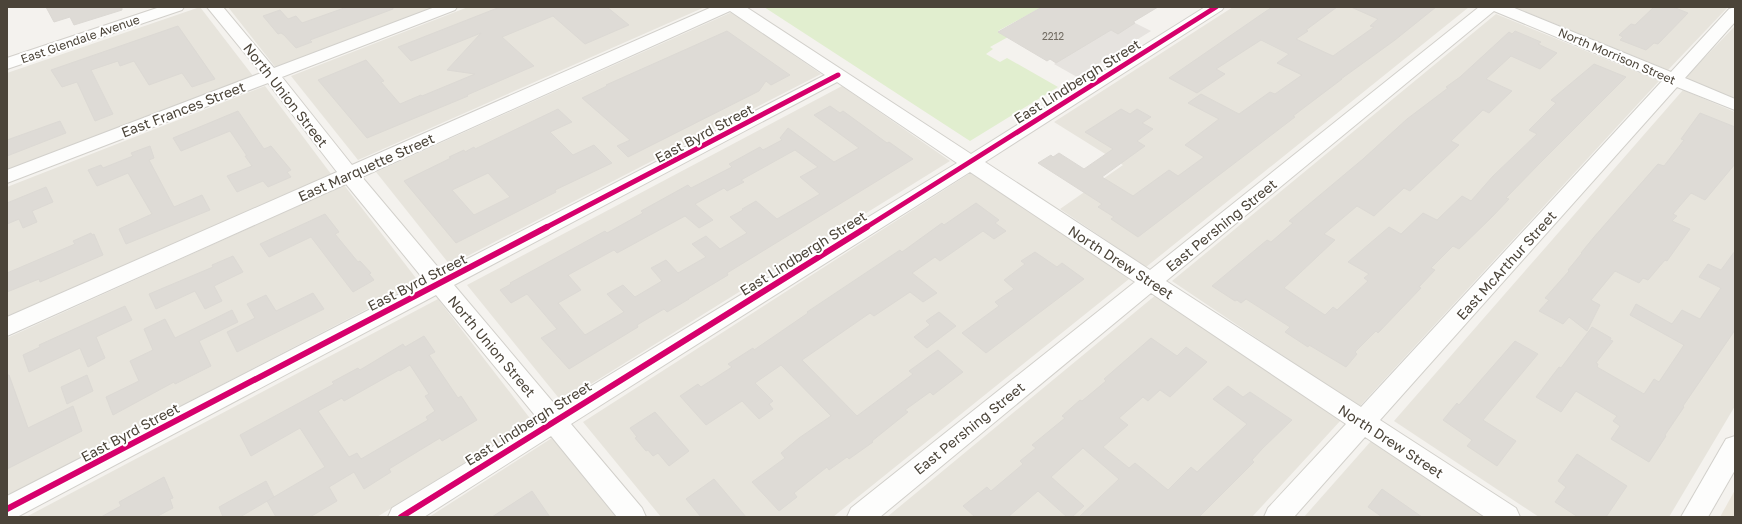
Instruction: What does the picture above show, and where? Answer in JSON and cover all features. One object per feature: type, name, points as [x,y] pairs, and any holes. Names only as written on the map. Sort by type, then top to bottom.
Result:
[{"type":"street","name":"East Glendale Avenue","points":[[7,64],[176,7]]},
{"type":"street","name":"North Union Street","points":[[215,7],[272,75],[349,174],[633,517]]},
{"type":"street","name":"East Frances Street","points":[[7,177],[449,7]]},
{"type":"street","name":"East Marquette Street","points":[[7,327],[725,7]]},
{"type":"street","name":"North Drew Street","points":[[734,7],[1150,281],[1362,423],[1507,517]]},
{"type":"street","name":"East Lindbergh Street","points":[[401,517],[970,163],[1216,7]]},
{"type":"street","name":"East Pershing Street","points":[[860,517],[1489,7]]},
{"type":"street","name":"North Morrison Street","points":[[1498,7],[1735,105]]},
{"type":"street","name":"East McArthur Street","points":[[1277,517],[1735,12]]},
{"type":"street","name":"East Byrd Street","points":[[7,509],[441,284],[838,75]]},
{"type":"street","points":[[1694,517],[1735,447]]},
{"type":"shaded area","points":[[200,7],[253,76],[7,170],[7,73]]},
{"type":"shaded area","points":[[228,7],[435,7],[276,68]]},
{"type":"shaded area","points":[[468,7],[705,7],[358,160],[291,76]]},
{"type":"shaded area","points":[[1233,7],[1469,7],[1146,267],[1060,209],[1123,165],[1054,122]]},
{"type":"shaded area","points":[[1514,7],[1728,7],[1668,70]]},
{"type":"shaded area","points":[[732,12],[821,74],[450,265],[376,172]]},
{"type":"shaded area","points":[[1496,14],[1659,81],[1359,407],[1172,281]]},
{"type":"shaded area","points":[[1135,23],[1151,31],[1077,77],[1054,64],[1111,30],[1118,33]]},
{"type":"shaded area","points":[[1735,26],[1735,100],[1684,79]]},
{"type":"shaded area","points":[[265,86],[331,174],[7,318],[7,187]]},
{"type":"shaded area","points":[[842,86],[950,161],[562,402],[467,285]]},
{"type":"shaded area","points":[[1683,90],[1735,112],[1735,406],[1669,517],[1539,517],[1394,421]]},
{"type":"shaded area","points":[[972,172],[1129,279],[833,517],[661,517],[583,422]]},
{"type":"shaded area","points":[[344,185],[419,282],[7,496],[7,338]]},
{"type":"shaded area","points":[[1157,294],[1341,420],[1252,517],[887,517]]},
{"type":"shaded area","points":[[438,299],[532,421],[377,517],[26,517]]},
{"type":"shaded area","points":[[555,436],[619,517],[429,517]]},
{"type":"shaded area","points":[[1372,440],[1484,517],[1304,517]]},
{"type":"shaded area","points":[[1735,490],[1735,517],[1720,517]]},
{"type":"green space","points":[[764,7],[1042,7],[998,31],[1008,37],[990,47],[993,49],[986,54],[1000,62],[1007,58],[1058,87],[970,141]]},
{"type":"building","points":[[46,7],[122,7],[122,10],[74,25],[70,17],[54,22]]},
{"type":"building","points":[[347,7],[393,7],[393,9],[310,40],[312,42],[296,48],[284,35],[281,33],[278,34],[263,16],[280,10],[288,19],[296,16],[302,23]]},
{"type":"building","points":[[500,7],[607,7],[629,25],[585,44],[553,16],[502,37],[534,66],[467,95],[468,96],[367,138],[318,80],[366,60],[384,81],[381,82],[400,104],[421,95],[422,96],[475,74],[447,70],[481,33],[411,61],[398,47]]},
{"type":"building","points":[[1042,7],[1158,7],[1133,22],[1135,23],[1118,34],[1111,30],[1056,63],[1050,59],[1047,61],[998,32]]},
{"type":"building","points":[[1272,7],[1337,7],[1296,39],[1333,56],[1374,27],[1370,26],[1378,19],[1351,7],[1436,7],[1138,237],[1111,219],[1114,217],[1098,207],[1102,204],[1038,163],[1051,155],[1053,157],[1059,153],[1084,169],[1113,149],[1085,132],[1121,109],[1130,114],[1137,109],[1151,117],[1142,123],[1153,129],[1137,141],[1145,146],[1102,177],[1133,196],[1169,170],[1178,176],[1204,157],[1185,145],[1219,119],[1188,103],[1201,94],[1239,114],[1270,92],[1275,94],[1302,75],[1277,63],[1289,54],[1261,40],[1216,69],[1225,74],[1197,93],[1169,78]]},
{"type":"building","points":[[1654,7],[1673,7],[1688,13],[1658,44],[1654,43],[1646,50],[1620,40],[1623,37],[1619,35],[1631,24],[1635,25]]},
{"type":"building","points":[[178,26],[215,79],[192,87],[182,73],[149,85],[134,61],[120,66],[118,61],[91,70],[113,114],[95,121],[77,82],[62,87],[51,70]]},
{"type":"building","points":[[727,31],[790,75],[771,85],[766,81],[759,91],[628,157],[617,146],[630,140],[582,98],[607,86],[606,85]]},
{"type":"building","points":[[1515,31],[1541,42],[1538,44],[1557,53],[1540,69],[1511,56],[1486,79],[1512,91],[1489,113],[1483,110],[1451,141],[1459,145],[1410,191],[1404,188],[1374,216],[1357,206],[1324,234],[1335,240],[1284,288],[1325,315],[1333,307],[1337,310],[1368,281],[1364,278],[1369,274],[1348,262],[1389,227],[1401,234],[1423,213],[1437,220],[1462,196],[1471,201],[1493,176],[1537,134],[1529,130],[1556,103],[1551,100],[1594,64],[1626,77],[1506,198],[1509,199],[1492,217],[1459,249],[1453,246],[1431,268],[1435,270],[1419,287],[1421,288],[1378,333],[1376,331],[1355,352],[1357,354],[1346,367],[1309,345],[1308,347],[1285,332],[1290,327],[1246,299],[1241,303],[1237,300],[1235,301],[1212,286],[1267,240],[1271,242],[1293,223],[1289,221],[1363,159],[1407,119],[1448,88],[1446,87],[1460,77],[1509,32],[1512,34]]},
{"type":"building","points":[[830,106],[840,113],[843,111],[887,143],[889,142],[913,159],[727,273],[728,275],[689,299],[667,312],[664,309],[637,325],[638,327],[569,369],[541,338],[557,329],[527,294],[511,303],[500,290],[511,284],[510,283],[605,231],[607,233],[643,213],[641,211],[688,185],[691,188],[732,167],[729,164],[760,147],[763,150],[782,140],[780,138],[788,128],[834,162],[859,148],[814,115]],"holes":[[[795,150],[818,167],[800,177],[820,194],[777,219],[756,201],[742,209],[743,210],[730,217],[747,233],[720,249],[706,236],[692,244],[706,257],[678,273],[666,260],[651,268],[662,281],[635,297],[623,285],[607,294],[624,312],[585,335],[558,303],[581,290],[568,275],[614,250],[617,253],[685,216],[699,228],[713,220],[695,204],[724,188],[727,191],[744,182],[741,180]]]},
{"type":"building","points":[[558,109],[572,122],[550,132],[573,155],[594,145],[612,163],[555,190],[556,192],[456,243],[404,181],[464,150],[465,152],[474,147],[475,149]],"holes":[[[488,173],[510,197],[474,215],[452,190]]]},
{"type":"building","points":[[238,111],[264,149],[271,146],[291,170],[287,172],[291,177],[268,187],[263,181],[237,192],[227,176],[252,166],[230,131],[181,151],[173,138]]},
{"type":"building","points":[[1700,113],[1735,127],[1735,164],[1705,200],[1691,193],[1673,214],[1677,216],[1672,221],[1690,229],[1667,261],[1665,260],[1648,280],[1643,278],[1639,283],[1615,271],[1591,300],[1600,305],[1587,331],[1569,317],[1563,324],[1539,311],[1549,300],[1545,298],[1569,271],[1568,270],[1594,237],[1658,164],[1664,166],[1684,140],[1681,139]]},
{"type":"building","points":[[60,121],[66,133],[7,156],[7,140]]},
{"type":"building","points":[[150,146],[154,158],[149,160],[174,207],[202,195],[210,210],[126,244],[119,229],[152,214],[128,173],[97,186],[88,170],[101,165],[103,168],[133,156],[131,153]]},
{"type":"building","points":[[46,187],[53,202],[32,211],[37,222],[23,228],[19,219],[7,224],[7,203]]},
{"type":"building","points":[[976,203],[999,220],[995,223],[1006,231],[994,239],[983,231],[940,261],[935,257],[912,273],[937,293],[923,302],[910,292],[874,316],[870,313],[802,360],[857,416],[913,374],[909,371],[938,350],[963,372],[933,395],[930,392],[905,410],[908,412],[872,441],[873,442],[849,459],[847,457],[829,470],[827,467],[794,493],[797,497],[779,511],[752,482],[785,458],[781,453],[799,438],[831,416],[781,365],[755,383],[773,401],[769,404],[773,409],[759,419],[742,401],[706,425],[680,396],[698,384],[701,387],[732,367],[728,364],[753,348],[754,350],[808,313],[807,312],[900,250],[902,252],[942,223],[944,225]]},
{"type":"building","points":[[325,214],[339,232],[335,234],[358,262],[360,261],[371,273],[369,274],[374,280],[353,292],[311,237],[269,257],[260,244]]},
{"type":"building","points":[[91,233],[92,235],[94,234],[103,255],[40,282],[39,279],[7,292],[7,273],[75,244],[73,241]]},
{"type":"building","points":[[1735,251],[1735,330],[1683,406],[1684,407],[1649,462],[1611,439],[1620,426],[1613,421],[1617,416],[1576,391],[1561,412],[1536,397],[1559,367],[1561,368],[1592,327],[1611,338],[1610,340],[1613,341],[1596,363],[1598,364],[1597,367],[1644,394],[1654,379],[1659,382],[1684,345],[1630,315],[1636,304],[1672,324],[1682,310],[1700,319],[1721,288],[1699,277],[1708,264],[1721,270]]},
{"type":"building","points":[[1035,252],[1057,267],[1062,263],[1084,279],[986,353],[962,333],[999,306],[995,302],[1014,289],[1004,280],[1025,264],[1021,261]]},
{"type":"building","points":[[233,256],[243,272],[214,286],[222,301],[205,309],[195,291],[156,309],[149,294],[213,267],[212,265]]},
{"type":"building","points":[[313,293],[324,309],[237,352],[227,332],[255,318],[247,304],[266,295],[276,311]]},
{"type":"building","points":[[125,306],[132,320],[96,337],[105,358],[88,367],[80,348],[29,372],[23,355],[40,347],[39,345]]},
{"type":"building","points":[[232,310],[238,322],[199,341],[211,366],[175,384],[174,382],[113,415],[106,397],[139,381],[130,361],[153,350],[144,329],[165,319],[175,338]]},
{"type":"building","points":[[939,312],[956,326],[927,348],[914,337],[930,325],[926,321]]},
{"type":"building","points":[[424,336],[435,352],[429,355],[458,398],[461,396],[477,420],[442,441],[440,438],[389,469],[391,472],[364,489],[354,472],[329,487],[337,501],[310,517],[276,517],[267,501],[325,467],[300,428],[251,456],[240,435],[334,384],[332,382],[358,368],[360,370],[403,344],[405,347]],"holes":[[[410,365],[429,394],[425,396],[435,411],[426,417],[428,420],[361,459],[357,453],[349,457],[318,411],[342,398],[344,401]]]},
{"type":"building","points":[[1151,338],[1177,356],[1186,347],[1207,362],[1170,397],[1160,390],[1148,401],[1143,397],[1119,418],[1128,425],[1103,447],[1129,468],[1135,463],[1168,490],[1191,467],[1197,472],[1247,424],[1213,399],[1228,386],[1243,397],[1250,392],[1292,420],[1252,460],[1254,462],[1199,517],[1079,517],[1119,479],[1083,448],[1051,477],[1084,506],[1072,517],[1067,517],[1038,491],[1008,517],[975,517],[963,506],[987,487],[991,491],[1023,464],[1020,461],[1036,448],[1032,445],[1065,418],[1062,416],[1080,400],[1082,401],[1106,381],[1104,379]]},
{"type":"building","points":[[1515,341],[1538,354],[1483,420],[1516,441],[1497,466],[1467,446],[1472,440],[1443,420],[1457,403],[1459,405]]},
{"type":"building","points":[[7,375],[9,375],[28,428],[73,406],[82,431],[7,469]]},
{"type":"building","points":[[87,375],[93,391],[67,404],[61,387]]},
{"type":"building","points":[[655,412],[689,451],[669,466],[658,453],[653,456],[648,450],[646,451],[635,438],[637,437],[630,428]]},
{"type":"building","points":[[1577,454],[1627,486],[1606,517],[1578,517],[1555,502],[1566,487],[1558,481]]},
{"type":"building","points":[[164,477],[173,498],[170,499],[173,508],[156,517],[101,517],[121,506],[119,502]]},
{"type":"building","points":[[714,479],[746,517],[701,517],[686,499]]},
{"type":"building","points":[[266,481],[274,497],[240,517],[223,517],[219,507]]},
{"type":"building","points":[[1382,489],[1422,517],[1382,517],[1368,507]]},
{"type":"building","points":[[532,491],[550,517],[492,517]]},
{"type":"cycle path","points":[[401,517],[970,163],[1216,7]]},
{"type":"cycle path","points":[[7,509],[838,75]]}]
